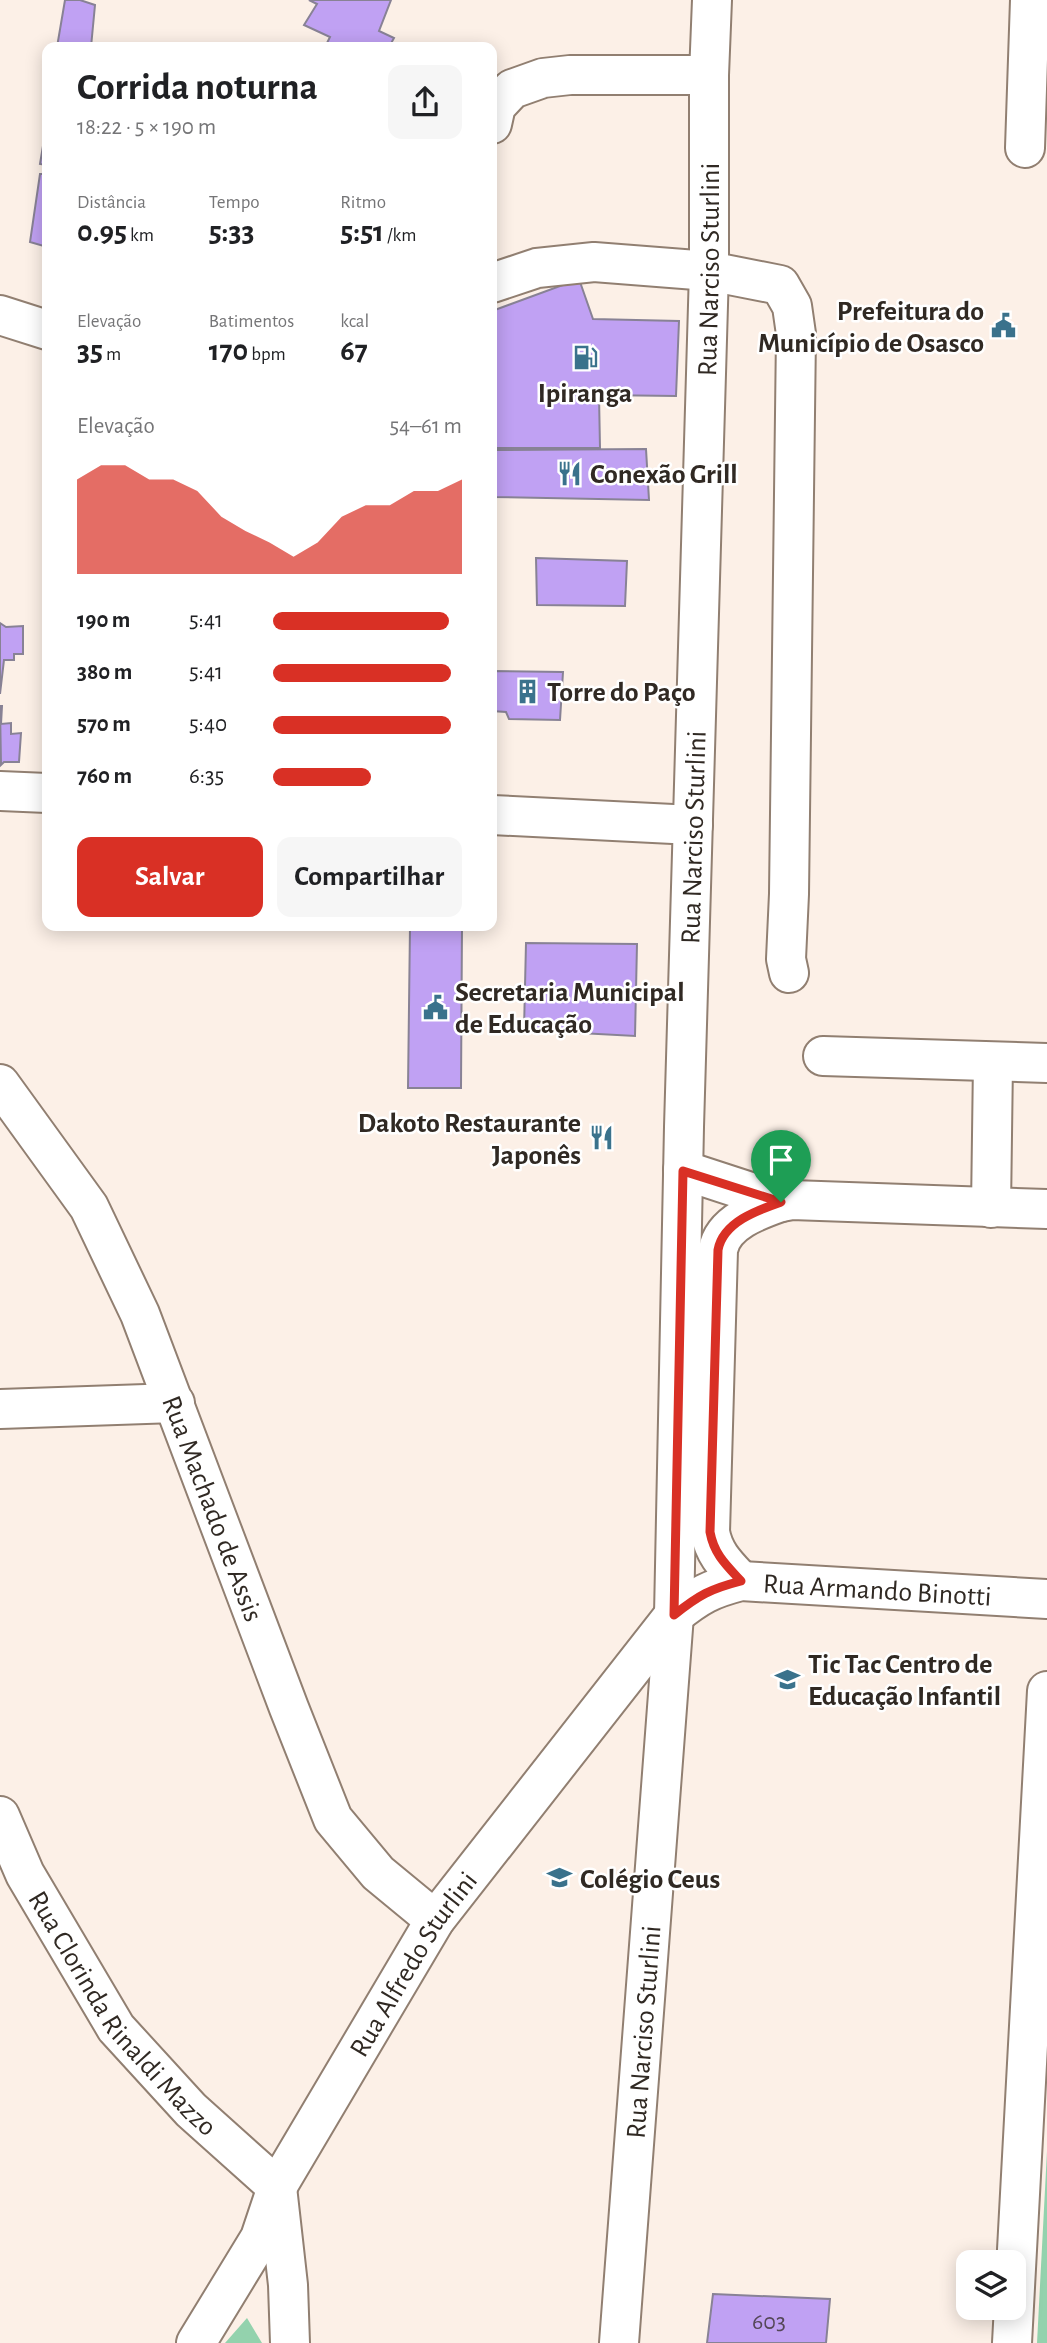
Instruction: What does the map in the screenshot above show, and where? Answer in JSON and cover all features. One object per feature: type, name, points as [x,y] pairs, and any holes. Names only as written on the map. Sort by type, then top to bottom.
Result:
[{"type":"street","name":"Rua Narciso Sturlini","points":[[619,2343],[674,1615],[683,1171],[709,271],[709,75],[712,0]]},
{"type":"street","points":[[1025,148],[1030,0]]},
{"type":"street","points":[[497,105],[512,89],[543,78],[570,75],[709,75]]},
{"type":"street","points":[[497,281],[537,268],[594,262],[709,271],[780,285],[793,306],[796,334],[786,959],[789,973]]},
{"type":"street","points":[[0,315],[42,328]]},
{"type":"street","points":[[0,791],[42,793]]},
{"type":"street","points":[[497,815],[693,825]]},
{"type":"street","points":[[823,1056],[1047,1063]]},
{"type":"street","points":[[991,1208],[993,1062]]},
{"type":"street","name":"Rua Machado de Assis","points":[[0,1084],[89,1207],[141,1314],[333,1819],[378,1873],[435,1920]]},
{"type":"street","points":[[683,1171],[781,1202]]},
{"type":"street","points":[[741,1581],[721,1560],[713,1546],[710,1532],[718,1250],[725,1234],[753,1212],[792,1200],[1047,1209]]},
{"type":"street","points":[[0,1409],[175,1403]]},
{"type":"street","name":"Rua Armando Binotti","points":[[674,1615],[699,1595],[713,1588],[741,1581],[1047,1599]]},
{"type":"street","name":"Rua Alfredo Sturlini","points":[[196,2343],[260,2238],[277,2188],[435,1920],[674,1615]]},
{"type":"street","points":[[1012,2343],[1047,1691]]},
{"type":"street","name":"Rua Clorinda Rinaldi Mazzo","points":[[0,1816],[25,1874],[116,2028],[191,2110],[277,2188]]},
{"type":"street","points":[[277,2188],[288,2285],[290,2343]]},
{"type":"green space","points":[[1047,2151],[1047,2343],[1037,2343]]},
{"type":"green space","points":[[247,2318],[262,2343],[225,2343]]},
{"type":"building","points":[[65,0],[80,0],[95,5],[91,42],[58,42]]},
{"type":"building","points":[[309,0],[391,0],[379,31],[394,38],[392,42],[328,42],[330,37],[304,25],[317,4]]},
{"type":"building","points":[[40,174],[42,174],[42,246],[30,242]]},
{"type":"building","name":"Ipiranga","points":[[579,279],[593,319],[679,321],[676,396],[599,395],[600,448],[497,448],[497,309]]},
{"type":"building","name":"Conexão Grill","points":[[646,449],[649,500],[497,497],[497,450]]},
{"type":"building","points":[[536,558],[627,561],[625,606],[537,605]]},
{"type":"building","points":[[0,623],[6,627],[23,626],[23,654],[14,654],[14,660],[4,660],[0,694]]},
{"type":"building","name":"Torre do Paço","points":[[497,671],[563,672],[560,720],[509,719],[506,712],[497,711]]},
{"type":"building","points":[[0,706],[1,724],[11,723],[11,734],[21,733],[19,762],[4,762],[1,765]]},
{"type":"building","name":"Secretaria Municipal de Educação","points":[[410,931],[462,931],[461,1088],[408,1088]]},
{"type":"building","points":[[526,943],[637,944],[635,1036],[524,1030]]},
{"type":"building","points":[[713,2294],[830,2299],[826,2343],[707,2343]]},
{"type":"place","name":"Prefeitura do Município de Osasco","points":[[1004,326]]},
{"type":"place","name":"Ipiranga","points":[[585,358]]},
{"type":"place","name":"Conexão Grill","points":[[570,473]]},
{"type":"place","name":"Torre do Paço","points":[[527,691]]},
{"type":"place","name":"Secretaria Municipal de Educação","points":[[435,1007]]},
{"type":"place","name":"Dakoto Restaurante Japonês","points":[[601,1138]]},
{"type":"place","name":"Tic Tac Centro de Educação Infantil","points":[[788,1679]]},
{"type":"place","name":"Colégio Ceus","points":[[560,1878]]},
{"type":"route","points":[[683,1171],[781,1202],[753,1212],[736,1224],[725,1234],[718,1250],[710,1532],[713,1546],[721,1560],[741,1581],[713,1588],[699,1595],[674,1615],[683,1171]]}]
